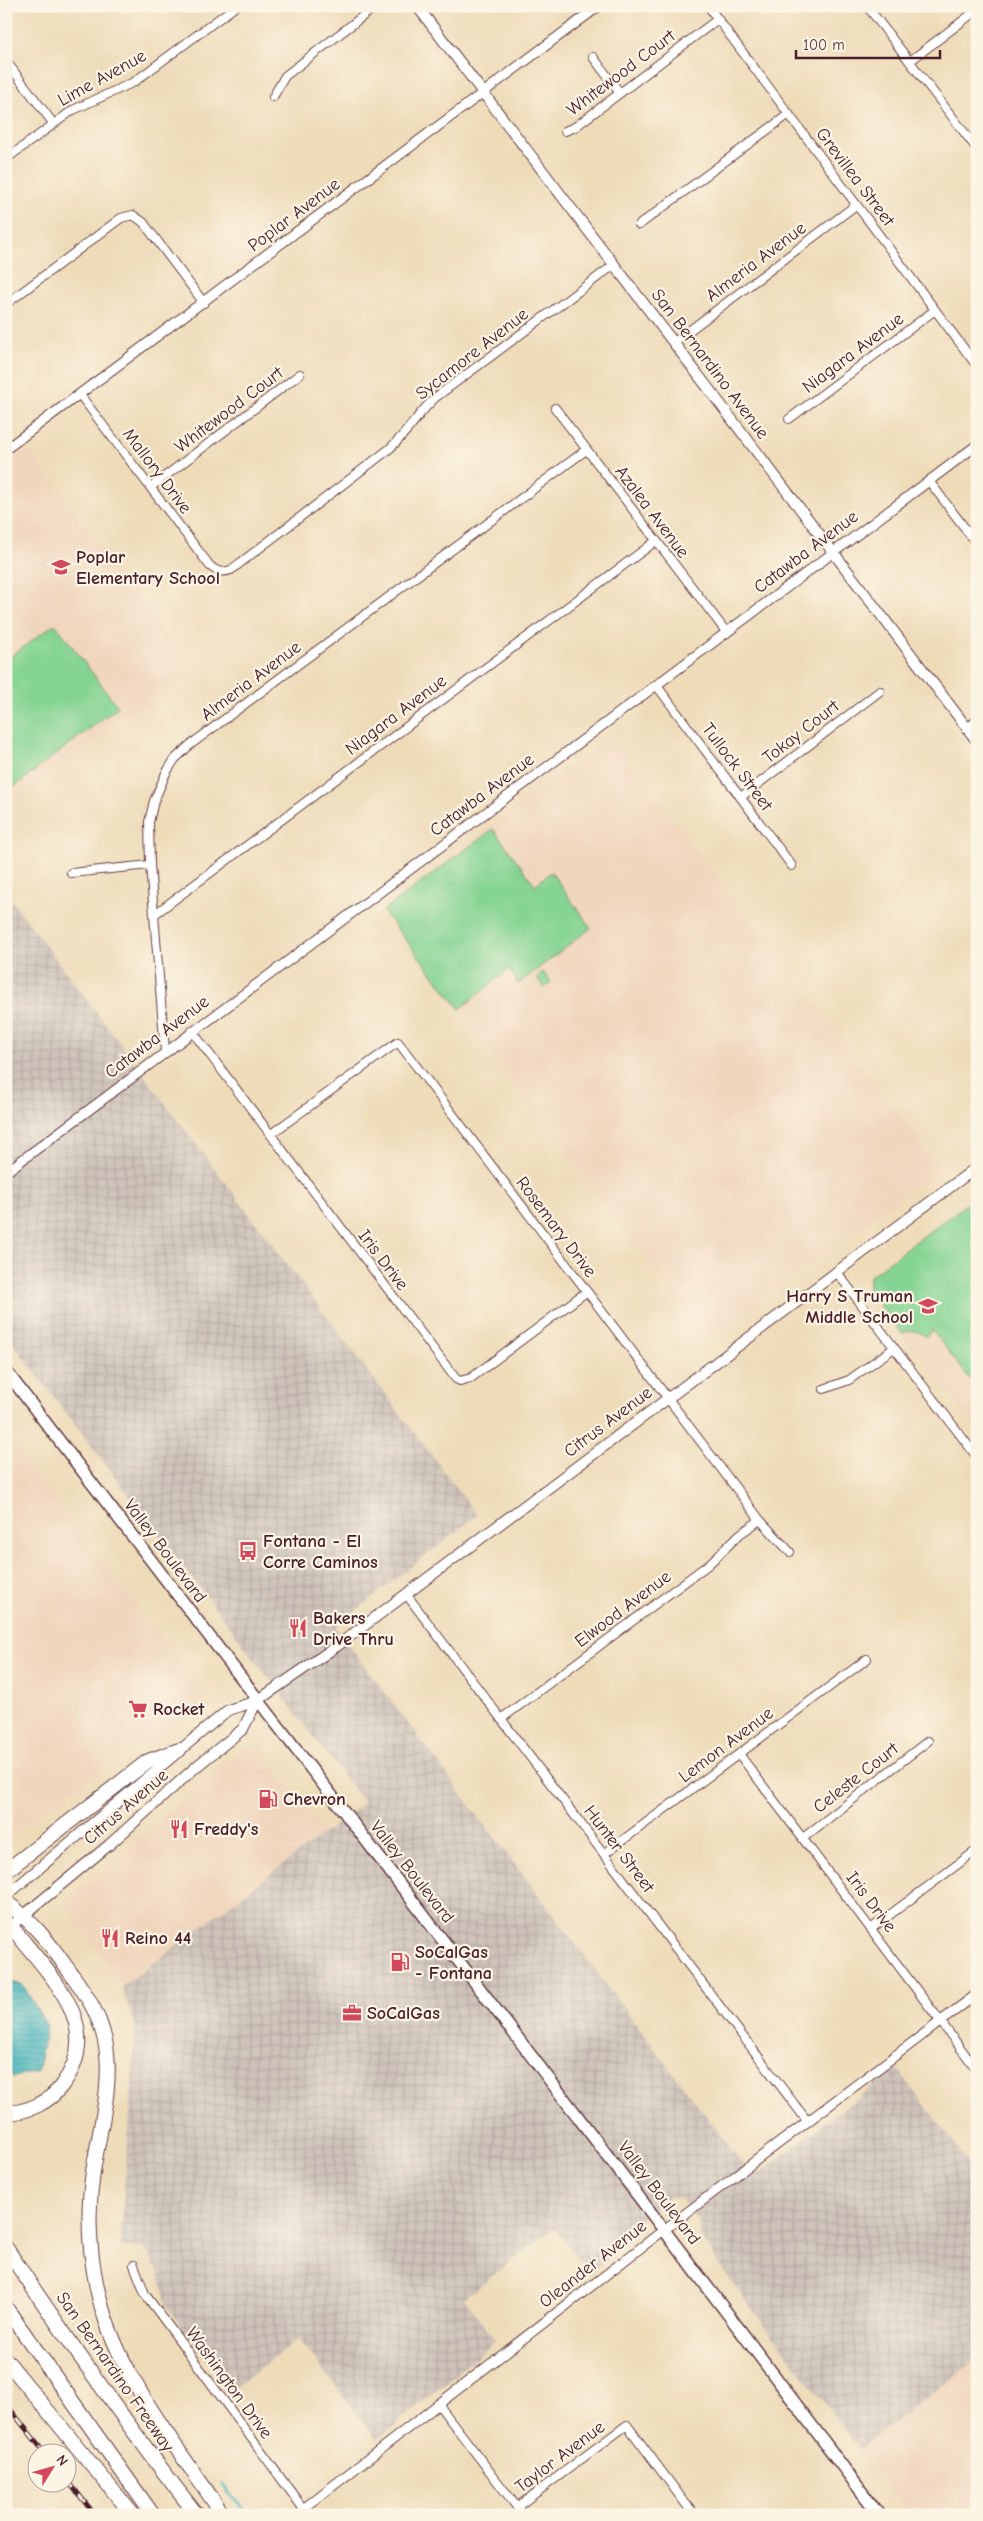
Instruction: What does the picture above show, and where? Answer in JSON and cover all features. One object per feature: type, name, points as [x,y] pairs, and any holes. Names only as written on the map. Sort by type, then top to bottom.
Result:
[{"type":"highway","points":[[6,1871],[148,1761],[179,1750]]},
{"type":"highway","points":[[6,1902],[24,1915],[44,1936],[90,1998],[100,2021],[105,2042],[106,2085],[92,2174],[89,2210],[92,2262],[104,2315],[128,2371],[223,2515]]},
{"type":"highway","points":[[6,2113],[33,2107],[59,2090],[73,2066],[78,2041],[76,2020],[67,1998],[8,1928]]},
{"type":"highway","name":"San Bernardino Freeway","points":[[6,2248],[76,2351],[166,2476],[197,2515]]},
{"type":"highway","points":[[6,2308],[153,2515]]},
{"type":"highway","points":[[6,2360],[132,2515]]},
{"type":"main road","name":"San Bernardino Avenue","points":[[417,6],[977,741]]},
{"type":"main road","name":"Citrus Avenue","points":[[6,1896],[71,1844],[228,1710],[257,1701],[337,1646],[977,1167]]},
{"type":"main road","name":"Valley Boulevard","points":[[6,1372],[257,1701],[665,2229],[879,2515]]},
{"type":"main road","name":"Citrus Avenue","points":[[8,1928],[197,1766],[243,1730],[257,1701]]},
{"type":"street","name":"Lime Avenue","points":[[6,159],[54,123],[84,104],[134,82],[236,6]]},
{"type":"street","points":[[273,97],[285,76],[376,6]]},
{"type":"street","name":"Poplar Avenue","points":[[6,448],[204,303],[599,6]]},
{"type":"street","name":"Grevillea Street","points":[[708,6],[977,366]]},
{"type":"street","points":[[868,6],[977,148]]},
{"type":"street","points":[[910,61],[977,10]]},
{"type":"street","name":"Whitewood Court","points":[[565,131],[575,127],[718,19]]},
{"type":"street","points":[[593,57],[620,93]]},
{"type":"street","points":[[6,61],[54,123]]},
{"type":"street","points":[[639,225],[789,114]]},
{"type":"street","name":"Almeria Avenue","points":[[673,343],[856,205]]},
{"type":"street","points":[[6,304],[121,218],[133,215],[139,218],[204,303]]},
{"type":"street","name":"Sycamore Avenue","points":[[210,566],[220,572],[231,570],[388,450],[398,441],[424,408],[436,397],[614,264]]},
{"type":"street","name":"Niagara Avenue","points":[[789,419],[935,310]]},
{"type":"street","name":"Whitewood Court","points":[[151,488],[300,374]]},
{"type":"street","name":"Mallory Drive","points":[[80,395],[210,566]]},
{"type":"street","name":"Azalea Avenue","points":[[555,408],[727,633]]},
{"type":"street","name":"Catawba Avenue","points":[[6,1172],[192,1030],[657,686],[832,551],[977,445]]},
{"type":"street","name":"Almeria Avenue","points":[[164,1051],[150,865],[149,822],[154,801],[166,773],[175,759],[190,745],[586,450]]},
{"type":"street","points":[[929,481],[977,544]]},
{"type":"street","name":"Niagara Avenue","points":[[155,914],[656,541]]},
{"type":"street","name":"Tullock Street","points":[[657,686],[792,866]]},
{"type":"street","name":"Tokay Court","points":[[741,797],[880,691]]},
{"type":"street","points":[[966,728],[977,720]]},
{"type":"street","points":[[71,873],[150,865]]},
{"type":"street","name":"Iris Drive","points":[[192,1030],[451,1376],[460,1381],[470,1378],[586,1292]]},
{"type":"street","name":"Rosemary Drive","points":[[271,1134],[398,1042],[760,1520],[790,1552]]},
{"type":"street","points":[[836,1271],[977,1457]]},
{"type":"street","points":[[824,1389],[849,1380],[894,1348]]},
{"type":"street","name":"Elwood Avenue","points":[[501,1719],[709,1564],[740,1534],[760,1520]]},
{"type":"street","name":"Hunter Street","points":[[406,1594],[808,2122]]},
{"type":"street","name":"Lemon Avenue","points":[[604,1854],[867,1659]]},
{"type":"street","name":"Celeste Court","points":[[803,1838],[928,1741]]},
{"type":"street","name":"Iris Drive","points":[[739,1754],[872,1928],[977,2070]]},
{"type":"street","points":[[872,1928],[977,1850]]},
{"type":"street","name":"Oleander Avenue","points":[[306,2512],[438,2404],[665,2229],[977,1994]]},
{"type":"street","name":"Washington Drive","points":[[134,2265],[145,2294],[306,2512]]},
{"type":"street","points":[[438,2404],[523,2515]]},
{"type":"street","name":"Taylor Avenue","points":[[517,2507],[627,2425],[694,2515]]},
{"type":"shaded area","name":"Poplar Elementary School","points":[[28,449],[190,669],[6,809],[6,465]]},
{"type":"shaded area","points":[[610,736],[940,1168],[707,1341],[381,907]]},
{"type":"shaded area","points":[[6,893],[477,1515],[335,1627],[753,2178],[897,2068],[977,2174],[977,2359],[860,2449],[733,2284],[700,2237],[700,2224],[681,2198],[670,2196],[630,2227],[630,2239],[590,2274],[554,2228],[464,2298],[496,2340],[377,2440],[299,2338],[230,2392],[167,2307],[158,2270],[144,2248],[120,2247],[136,2028],[122,1987],[364,1803],[6,1334]]},
{"type":"shaded area","name":"Harry S Truman Middle School","points":[[977,1196],[977,1431],[868,1290],[870,1276]]},
{"type":"shaded area","points":[[6,1435],[164,1642],[206,1692],[204,1706],[154,1743],[129,1749],[6,1842]]},
{"type":"shaded area","points":[[244,1748],[262,1750],[325,1834],[122,1987],[63,1903],[110,1866]]},
{"type":"shaded area","points":[[977,2359],[977,2515],[910,2515],[860,2449]]},
{"type":"green space","points":[[53,625],[56,625],[118,707],[6,793],[6,660]]},
{"type":"green space","points":[[493,829],[535,885],[551,872],[591,928],[518,984],[509,969],[460,1009],[383,911]]},
{"type":"green space","points":[[543,972],[551,982],[545,988],[536,978]]},
{"type":"green space","name":"Harry S Truman Middle School","points":[[977,1196],[977,1388],[932,1330],[926,1337],[914,1331],[902,1334],[868,1290],[870,1276]]},
{"type":"water","points":[[6,1981],[23,1985],[47,2026],[37,2072],[13,2077],[6,2056]]},
{"type":"waterway","points":[[222,2483],[247,2515]]},
{"type":"railway","points":[[6,2404],[38,2444]]},
{"type":"railway","points":[[78,2494],[95,2515]]},
{"type":"place","name":"Poplar Elementary School","points":[[61,567]]},
{"type":"place","name":"Harry S Truman Middle School","points":[[928,1306]]},
{"type":"place","name":"Fontana - El Corre Caminos","points":[[248,1551]]},
{"type":"place","name":"Bakers Drive Thru","points":[[298,1628]]},
{"type":"place","name":"Rocket","points":[[138,1709]]},
{"type":"place","name":"Chevron","points":[[268,1799]]},
{"type":"place","name":"Freddy's","points":[[179,1829]]},
{"type":"place","name":"Reino 44","points":[[110,1938]]},
{"type":"place","name":"SoCalGas - Fontana","points":[[400,1962]]},
{"type":"place","name":"SoCalGas","points":[[352,2013]]}]
